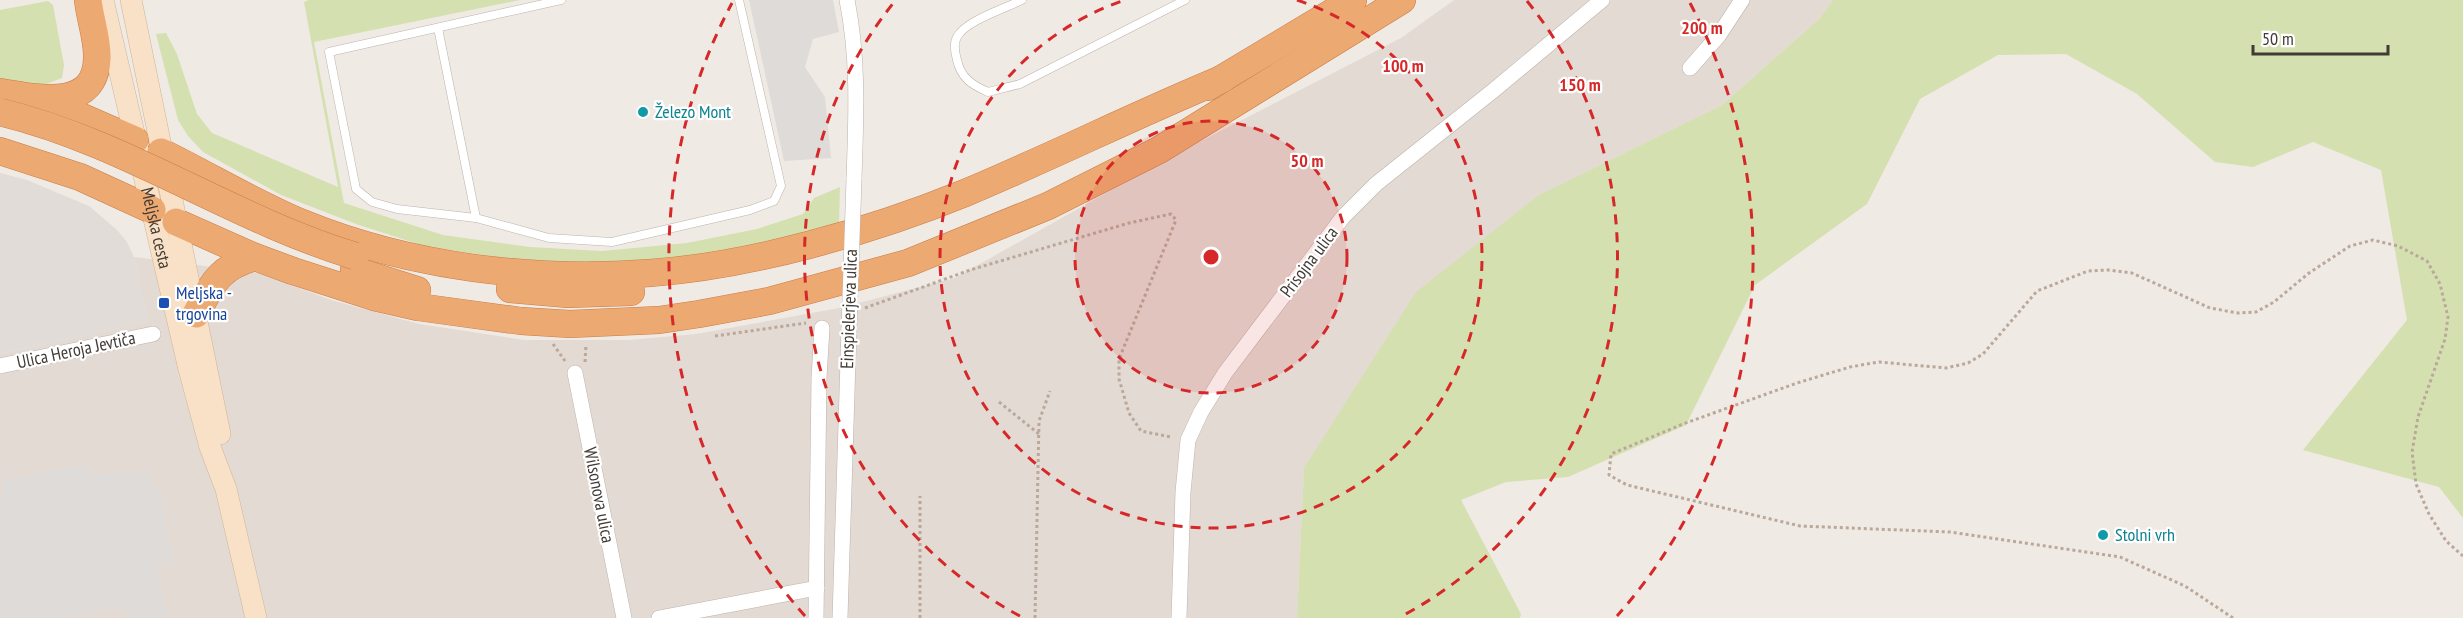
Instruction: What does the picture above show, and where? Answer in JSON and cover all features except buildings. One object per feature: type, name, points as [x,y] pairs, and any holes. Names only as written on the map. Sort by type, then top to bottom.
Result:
[{"type":"highway","points":[[0,92],[64,99],[85,88],[94,75],[97,59],[88,0]]},
{"type":"highway","points":[[0,127],[86,154],[296,252],[450,281],[568,294],[655,290],[762,272],[901,233],[968,208],[1143,127],[1353,0]]},
{"type":"highway","points":[[176,222],[255,257],[374,297],[470,315],[579,324],[659,320],[699,314],[770,301],[908,263],[1048,206],[1159,150],[1402,0]]},
{"type":"highway","points":[[0,112],[89,141],[264,223],[422,292],[471,300],[541,306],[620,306],[659,303],[766,285],[836,268],[905,247],[974,220],[1127,150],[1284,72]]},
{"type":"highway","points":[[161,152],[303,223],[380,248],[469,267],[518,273],[612,275],[651,273],[759,256],[899,217],[963,194],[1222,79]]},
{"type":"highway","points":[[0,92],[80,116],[135,140]]},
{"type":"highway","points":[[0,151],[80,177],[152,210]]},
{"type":"highway","points":[[196,314],[216,278],[236,262],[255,257]]},
{"type":"street","name":"Meljska cesta","points":[[103,0],[202,420],[225,489],[256,618]]},
{"type":"street","name":"Meljska cesta","points":[[131,0],[222,444],[225,489]]},
{"type":"street","name":"Einspielerjeva ulica","points":[[840,618],[857,70],[854,33],[847,0]]},
{"type":"street","name":"Prisojna ulica","points":[[1179,618],[1183,492],[1188,440],[1201,412],[1225,374],[1343,217],[1359,200],[1602,0]]},
{"type":"street","points":[[1690,68],[1719,35],[1742,0]]},
{"type":"street","points":[[135,140],[161,152]]},
{"type":"street","points":[[152,210],[176,222]]},
{"type":"street","name":"Einspielerjeva ulica","points":[[816,618],[819,378],[822,328]]},
{"type":"street","name":"Ulica Heroja Jevtiča","points":[[0,366],[153,334]]},
{"type":"street","name":"Wilsonova ulica","points":[[575,373],[624,618]]},
{"type":"street","points":[[659,618],[817,588]]},
{"type":"lane","points":[[561,0],[329,52],[356,189],[372,202],[397,209],[476,218],[549,238],[612,242],[750,210],[774,201],[781,186],[739,0]]},
{"type":"lane","points":[[1022,0],[968,26],[957,37],[954,50],[960,71],[972,85],[988,92],[1020,84],[1185,0]]},
{"type":"lane","points":[[438,28],[476,218]]},
{"type":"path","points":[[2233,618],[2185,586],[2120,557],[1950,532],[1800,526],[1627,485],[1609,475],[1611,454],[1683,423],[1850,367],[1879,362],[1946,368],[1968,363],[1983,354],[2037,291],[2088,271],[2108,270],[2132,273],[2210,308],[2238,313],[2256,312],[2274,302],[2309,273],[2350,246],[2373,240],[2398,246],[2427,261],[2440,284],[2448,317],[2445,339],[2418,417],[2412,452],[2416,484],[2429,514],[2446,540],[2463,556]]},
{"type":"path","points":[[553,344],[575,373]]},
{"type":"path","points":[[1035,618],[1039,421],[1050,391]]},
{"type":"path","points":[[999,402],[1039,434]]},
{"type":"path","points":[[920,496],[920,618]]},
{"type":"shaded area","points":[[749,0],[833,0],[839,32],[813,39],[805,67],[825,97],[831,158],[784,161]]},
{"type":"shaded area","points":[[1454,0],[1833,0],[1820,18],[1722,105],[1539,195],[1304,468],[1297,618],[0,618],[0,354],[148,322],[134,257],[259,273],[331,300],[419,324],[524,340],[629,340],[696,334],[839,308],[955,278],[1168,158],[1401,38]]},
{"type":"shaded area","points":[[0,173],[27,180],[89,206],[117,230],[127,242],[134,257],[149,322],[0,354]]},
{"type":"shaded area","points":[[86,464],[90,476],[144,472],[159,490],[173,561],[157,564],[166,618],[127,618],[124,607],[67,615],[67,618],[0,618],[0,495],[5,493],[2,480]]},
{"type":"green space","points":[[309,0],[520,0],[314,42],[344,203],[443,235],[530,247],[602,251],[687,243],[757,229],[803,214],[814,198],[840,187],[839,226],[713,258],[573,265],[509,259],[424,246],[356,224],[281,195],[203,152],[188,136],[178,120],[156,34],[166,33],[177,54],[197,114],[212,133],[338,187],[304,2]]},
{"type":"green space","points":[[1833,0],[2463,0],[2463,518],[2439,487],[2303,450],[2407,320],[2381,170],[2313,142],[2253,167],[2215,162],[2137,94],[2066,54],[1998,55],[1920,99],[1867,204],[1755,285],[1686,425],[1568,477],[1506,482],[1461,500],[1521,614],[1520,618],[1297,618],[1304,468],[1416,292],[1539,195],[1722,105],[1820,18]]},
{"type":"green space","points":[[48,1],[53,5],[64,65],[62,78],[39,87],[0,80],[0,10]]},
{"type":"place","name":"Železo Mont","points":[[643,112]]},
{"type":"place","name":"Meljska - trgovina","points":[[164,303]]},
{"type":"place","name":"Stolni vrh","points":[[2103,535]]}]
